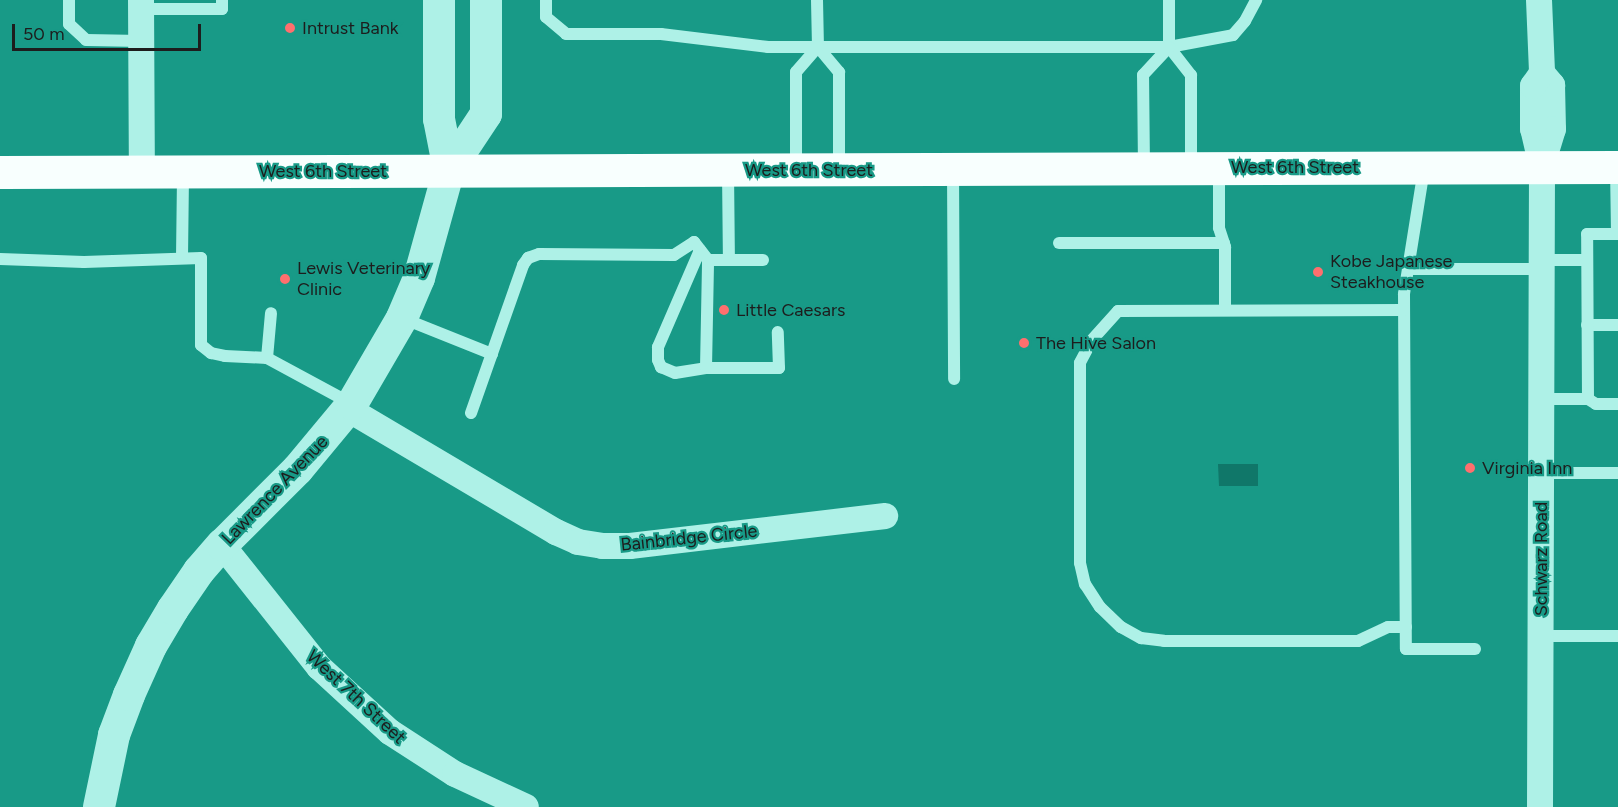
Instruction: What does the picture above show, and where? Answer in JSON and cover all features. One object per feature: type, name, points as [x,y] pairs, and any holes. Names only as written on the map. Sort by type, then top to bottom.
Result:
[{"type":"main road","name":"West 6th Street","points":[[0,172],[1617,167]]},
{"type":"street","name":"Lawrence Avenue","points":[[439,0],[439,119],[449,170]]},
{"type":"street","name":"Lawrence Avenue","points":[[99,807],[114,735],[151,646],[199,571],[298,469],[350,406],[402,318],[419,278],[449,170],[486,114],[486,0]]},
{"type":"street","name":"Schwarz Road","points":[[1539,0],[1542,73],[1533,86],[1533,129],[1542,167],[1540,807]]},
{"type":"street","points":[[141,4],[142,171]]},
{"type":"street","name":"Bainbridge Circle","points":[[350,406],[556,532],[578,542],[602,546],[630,546],[885,516]]},
{"type":"street","name":"West 7th Street","points":[[222,545],[319,667],[390,732],[455,774],[526,807]]},
{"type":"lane","points":[[69,0],[69,24],[86,40],[141,41]]},
{"type":"lane","points":[[141,4],[222,9],[222,0]]},
{"type":"lane","points":[[546,0],[546,17],[566,34],[662,33],[768,47],[1169,47],[1233,35],[1245,21],[1256,0]]},
{"type":"lane","points":[[818,0],[818,47],[839,72],[839,170]]},
{"type":"lane","points":[[1168,0],[1169,47],[1191,75],[1205,167],[1224,243],[1226,310]]},
{"type":"lane","points":[[796,170],[796,72],[818,47]]},
{"type":"lane","points":[[1144,167],[1143,75],[1169,47]]},
{"type":"lane","points":[[1424,167],[1404,310],[1406,649],[1475,649]]},
{"type":"lane","points":[[1587,399],[1587,234],[1618,234],[1617,167]]},
{"type":"lane","points":[[953,168],[954,379]]},
{"type":"lane","points":[[728,170],[729,260]]},
{"type":"lane","points":[[182,258],[183,171]]},
{"type":"lane","points":[[471,413],[523,265],[528,258],[539,254],[674,255],[694,242],[708,260],[706,368]]},
{"type":"lane","points":[[1059,243],[1224,243]]},
{"type":"lane","points":[[700,250],[658,347],[658,360],[666,372],[675,373],[706,368],[779,368],[778,332]]},
{"type":"lane","points":[[0,259],[84,262],[201,258],[201,345],[211,353],[225,356],[267,358],[350,406]]},
{"type":"lane","points":[[708,260],[763,260]]},
{"type":"lane","points":[[1408,269],[1587,260]]},
{"type":"lane","points":[[1404,310],[1118,311],[1092,340],[1080,363],[1080,563],[1085,584],[1100,607],[1121,627],[1141,638],[1164,641],[1358,641],[1388,627],[1406,627]]},
{"type":"lane","points":[[267,358],[271,313]]},
{"type":"lane","points":[[402,318],[492,354]]},
{"type":"lane","points":[[1587,325],[1618,325]]},
{"type":"lane","points":[[1541,399],[1587,399],[1596,404],[1618,404]]},
{"type":"lane","points":[[1541,473],[1618,473]]},
{"type":"lane","points":[[1541,636],[1618,636]]},
{"type":"water","points":[[1218,464],[1258,464],[1258,486],[1219,486]]},
{"type":"place","name":"Intrust Bank","points":[[290,28]]},
{"type":"place","name":"Kobe Japanese Steakhouse","points":[[1318,272]]},
{"type":"place","name":"Lewis Veterinary Clinic","points":[[285,279]]},
{"type":"place","name":"Little Caesars","points":[[724,310]]},
{"type":"place","name":"The Hive Salon","points":[[1024,343]]},
{"type":"place","name":"Virginia Inn","points":[[1470,468]]}]
